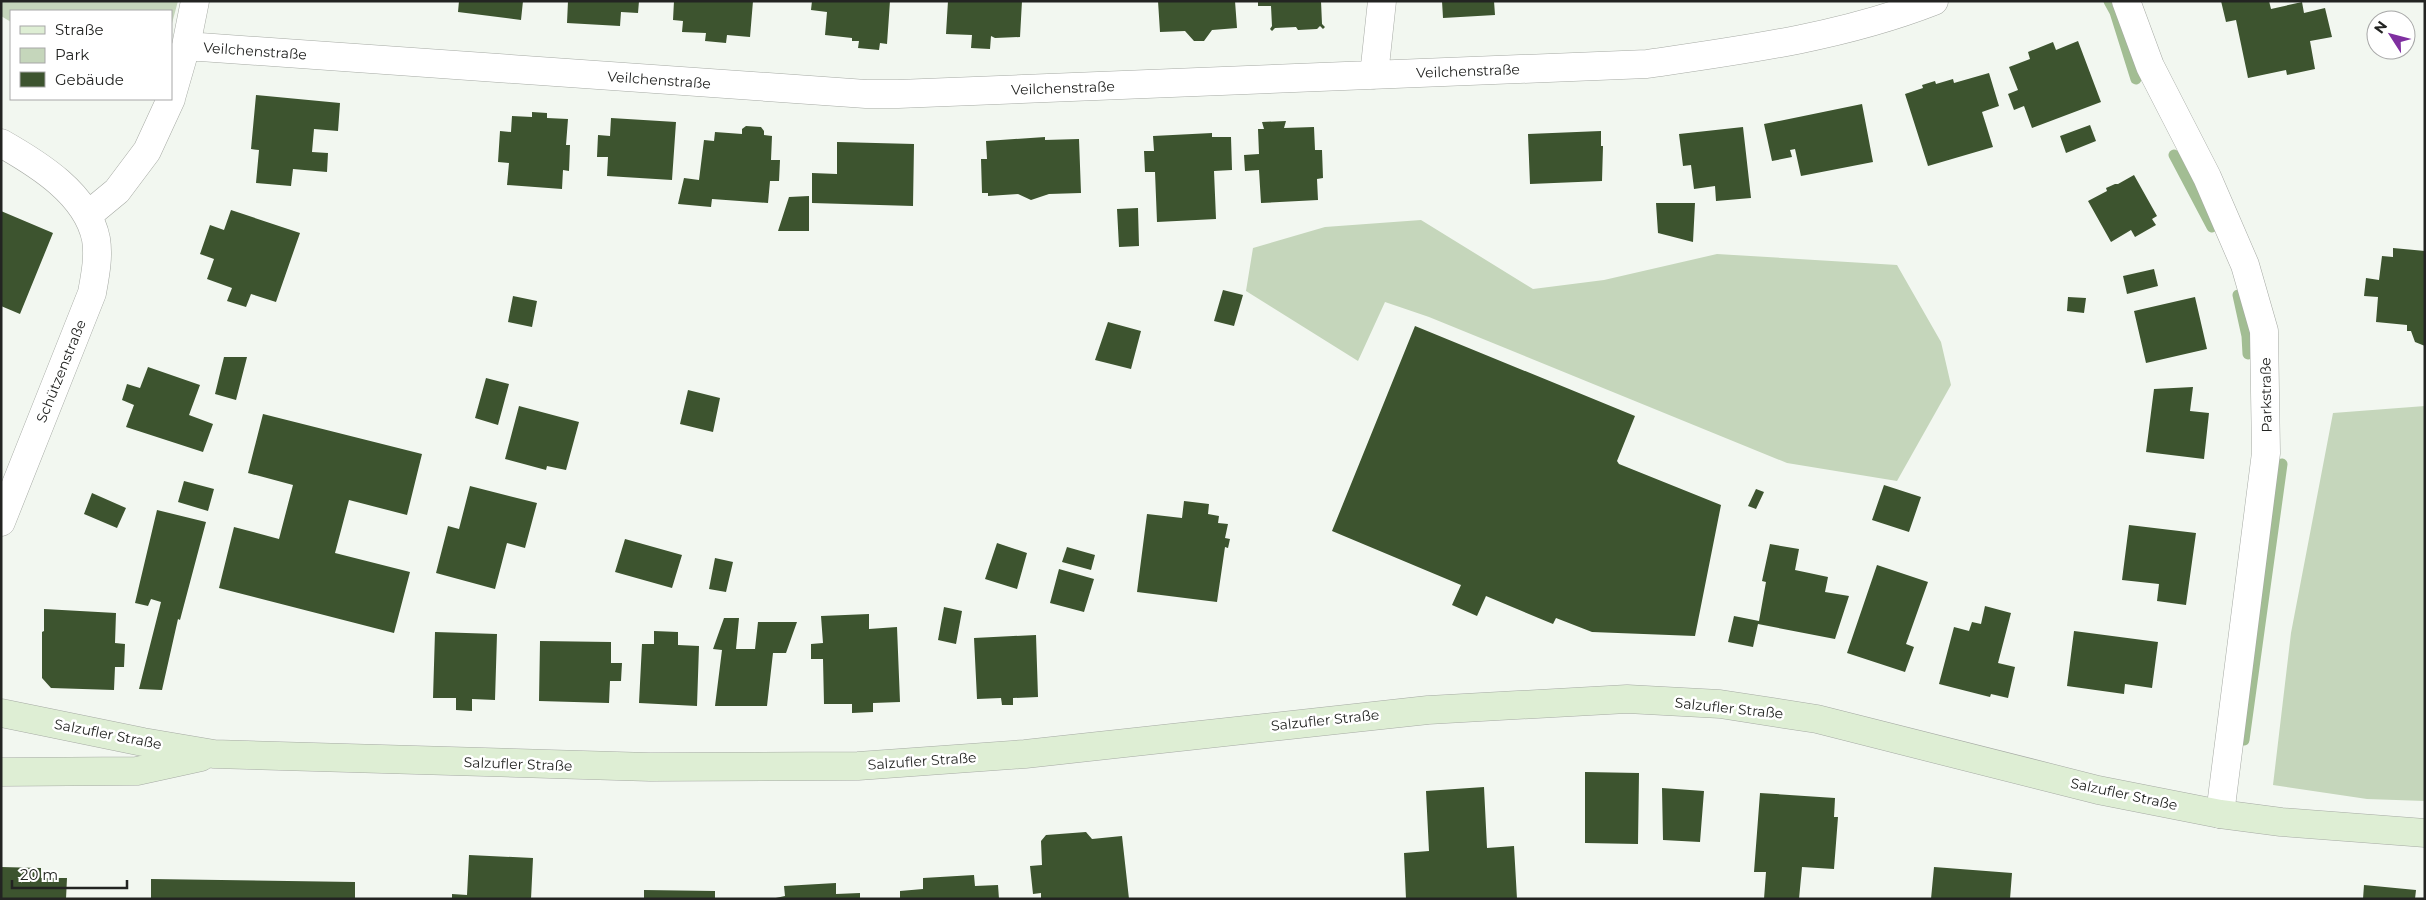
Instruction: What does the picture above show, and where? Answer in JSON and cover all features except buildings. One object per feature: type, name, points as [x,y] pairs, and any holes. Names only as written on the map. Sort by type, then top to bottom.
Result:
[{"type":"main road","name":"Salzufler Straße","points":[[1,713],[143,742],[214,754],[650,767],[858,766],[1025,754],[1428,710],[1627,699],[1720,704],[1817,719],[2098,790],[2220,814],[2281,822],[2425,832]]},
{"type":"main road","name":"Salzufler Straße","points":[[1,772],[137,771],[214,754]]},
{"type":"street","points":[[172,95],[186,46],[195,1]]},
{"type":"street","points":[[1374,75],[1382,1]]},
{"type":"street","name":"Veilchenstraße","points":[[186,46],[866,94],[1647,64],[1765,48],[1891,18],[1934,1]]},
{"type":"street","name":"Parkstraße","points":[[2126,1],[2150,66],[2207,177],[2245,265],[2264,330],[2266,453],[2220,814]]},
{"type":"street","points":[[1,142],[34,163],[67,190],[88,215],[117,191],[147,151],[170,100]]},
{"type":"street","name":"Schützenstraße","points":[[1,522],[92,293],[96,265],[96,240],[88,215]]},
{"type":"green space","points":[[1,1],[178,1],[172,23],[172,10],[10,10],[10,21],[1,16]]},
{"type":"green space","points":[[1421,220],[1533,289],[1604,280],[1717,254],[1897,265],[1941,342],[1951,385],[1897,481],[1787,463],[1429,317],[1385,302],[1358,361],[1246,291],[1253,248],[1325,227]]},
{"type":"green space","points":[[2425,406],[2425,801],[2367,799],[2273,785],[2291,633],[2333,413]]},
{"type":"waterway","points":[[2109,1],[2115,12],[2136,79]]},
{"type":"waterway","points":[[2174,155],[2212,227]]},
{"type":"waterway","points":[[2238,295],[2247,336],[2248,354]]},
{"type":"waterway","points":[[2244,740],[2282,464]]}]
